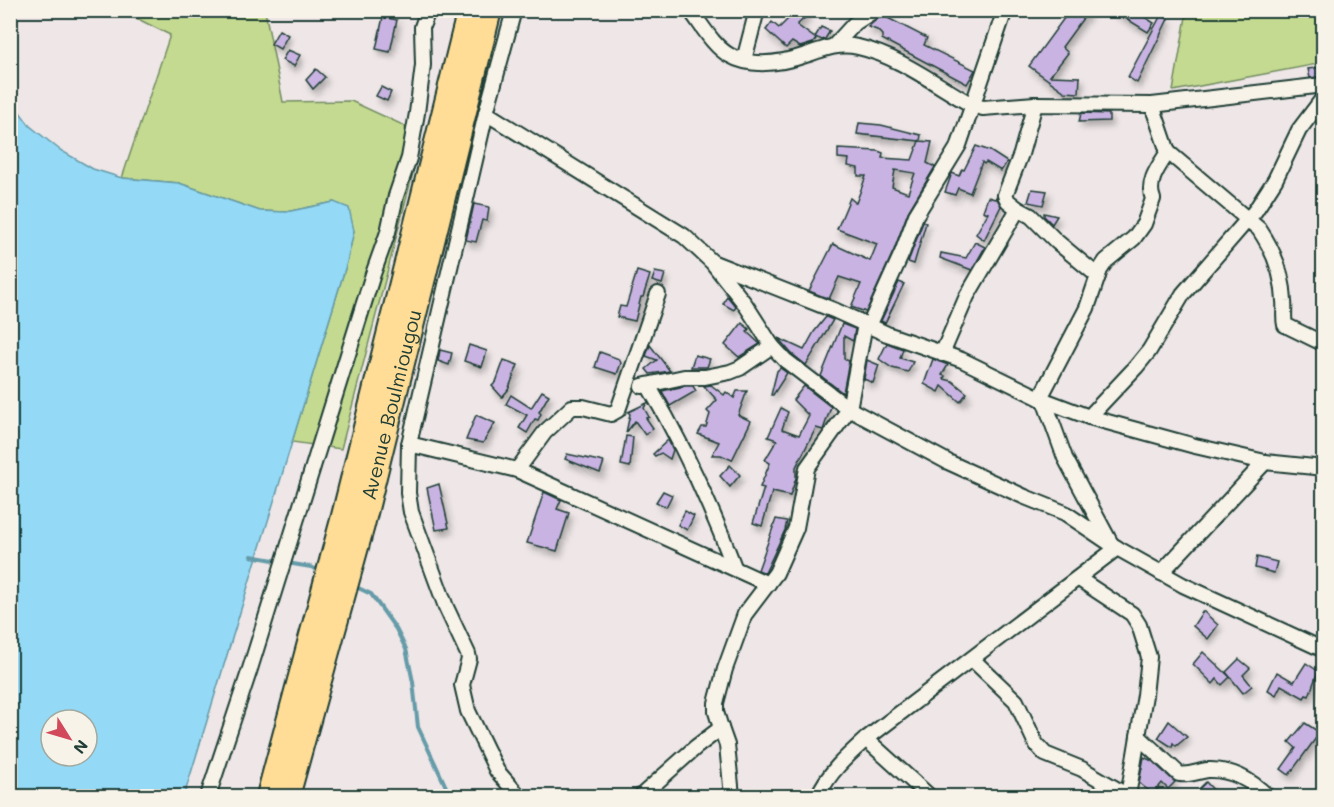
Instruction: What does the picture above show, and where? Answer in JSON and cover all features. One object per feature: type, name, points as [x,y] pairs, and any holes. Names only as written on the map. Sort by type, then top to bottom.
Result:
[{"type":"highway","name":"Avenue Boulmiougou","points":[[353,523],[470,10]]},
{"type":"highway","name":"Avenue Boulmiougou","points":[[287,796],[328,616],[489,10]]},
{"type":"highway","name":"Avenue Boulmiougou","points":[[269,796],[328,616]]},
{"type":"street","points":[[208,796],[388,232],[396,196],[409,158],[423,65],[422,27],[428,10]]},
{"type":"street","points":[[514,10],[486,112],[409,444],[408,493],[411,512],[446,608],[468,654],[469,659],[462,685],[468,711],[497,771],[519,796]]},
{"type":"street","points":[[690,10],[730,56],[775,64],[834,46],[857,47],[905,66],[972,105],[983,108],[1035,104],[1152,105],[1323,85]]},
{"type":"street","points":[[744,60],[757,10]]},
{"type":"street","points":[[834,46],[855,23],[875,10]]},
{"type":"street","points":[[732,796],[727,745],[716,712],[725,669],[746,614],[782,561],[796,528],[807,468],[849,409],[867,325],[902,253],[916,215],[958,145],[1005,10]]},
{"type":"street","points":[[1089,417],[1149,351],[1183,294],[1266,195],[1299,130],[1323,97]]},
{"type":"street","points":[[1035,104],[1021,154],[1005,195],[1018,209],[1031,216],[1056,241],[1098,276]]},
{"type":"street","points":[[1152,105],[1168,152],[1259,229],[1274,254],[1282,281],[1285,325],[1323,344]]},
{"type":"street","points":[[486,112],[684,236],[712,262],[745,304],[772,346],[800,373],[849,409],[948,462],[1065,513],[1114,546],[1161,573],[1323,650]]},
{"type":"street","points":[[1114,546],[1065,458],[1042,399],[1083,316],[1106,261],[1134,238],[1144,224],[1153,199],[1150,192],[1151,182],[1168,152]]},
{"type":"street","points":[[942,354],[967,296],[1018,209]]},
{"type":"street","points":[[712,262],[836,310],[867,325],[982,368],[1042,399],[1089,417],[1195,446],[1265,462],[1323,468]]},
{"type":"street","points":[[517,470],[546,432],[572,407],[582,406],[611,414],[621,406],[658,294]]},
{"type":"street","points":[[626,393],[648,385],[684,377],[705,377],[730,372],[740,368],[772,346]]},
{"type":"street","points":[[648,385],[716,520],[734,567]]},
{"type":"street","points":[[409,444],[517,470],[768,584]]},
{"type":"street","points":[[1161,573],[1265,462]]},
{"type":"street","points":[[818,796],[825,780],[835,767],[866,739],[1079,579],[1114,546]]},
{"type":"street","points":[[972,659],[1016,701],[1036,744],[1045,754],[1082,768],[1128,796],[1149,657],[1139,625],[1132,614],[1079,579]]},
{"type":"street","points":[[641,796],[721,728]]},
{"type":"street","points":[[1138,736],[1179,774],[1227,771],[1243,777],[1268,796]]},
{"type":"street","points":[[866,739],[929,796]]},
{"type":"green space","points":[[122,11],[265,11],[283,102],[351,101],[405,126],[413,173],[341,449],[292,442],[347,262],[354,231],[334,202],[286,212],[260,211],[179,183],[122,178],[170,35]]},
{"type":"green space","points":[[1187,11],[1323,11],[1323,63],[1173,91]]},
{"type":"water","points":[[11,100],[30,126],[60,150],[93,169],[122,178],[179,183],[260,211],[286,212],[334,202],[349,208],[354,231],[347,262],[184,796],[11,796]]},
{"type":"building","points":[[786,10],[802,10],[807,16],[797,25],[816,39],[813,43],[800,47],[792,42],[786,48],[766,30],[772,22],[779,28],[791,16]]},
{"type":"building","points":[[1070,10],[1089,10],[1062,47],[1068,53],[1050,76],[1080,77],[1079,93],[1065,92],[1029,66]]},
{"type":"building","points":[[1112,10],[1134,10],[1154,23],[1148,32]]},
{"type":"building","points":[[882,15],[927,38],[924,45],[975,70],[967,84],[882,39],[882,35],[877,30],[868,27]]},
{"type":"building","points":[[1161,15],[1168,19],[1137,83],[1128,77]]},
{"type":"building","points":[[383,17],[397,20],[390,52],[376,49]]},
{"type":"building","points":[[821,27],[830,31],[822,40],[815,37]]},
{"type":"building","points":[[279,30],[288,35],[280,49],[271,44]]},
{"type":"building","points":[[288,50],[300,55],[294,66],[282,60]]},
{"type":"building","points":[[1323,67],[1323,76],[1310,78],[1308,69]]},
{"type":"building","points":[[316,69],[325,77],[313,89],[306,80]]},
{"type":"building","points":[[381,87],[391,92],[387,101],[376,96]]},
{"type":"building","points":[[1081,113],[1109,114],[1109,121],[1079,122]]},
{"type":"building","points":[[859,123],[881,125],[921,135],[920,141],[932,142],[927,163],[935,167],[908,212],[894,250],[866,312],[851,307],[861,284],[839,277],[829,299],[809,291],[833,244],[870,261],[877,244],[837,229],[850,198],[856,203],[866,176],[858,176],[858,168],[848,166],[849,159],[838,158],[838,149],[878,151],[883,153],[882,158],[912,160],[919,141],[857,134]],"holes":[[[895,170],[915,173],[908,193],[892,187]]]},
{"type":"building","points":[[976,146],[990,151],[1007,162],[1001,171],[982,162],[970,193],[958,188],[955,195],[945,192],[952,173],[959,176]]},
{"type":"building","points":[[1032,189],[1047,191],[1043,205],[1028,202]]},
{"type":"building","points":[[988,197],[995,199],[996,197],[1001,206],[984,240],[976,234],[988,213],[983,211]]},
{"type":"building","points":[[474,204],[489,207],[487,221],[482,220],[476,242],[466,240]]},
{"type":"building","points":[[1044,213],[1057,216],[1052,224],[1044,216]]},
{"type":"building","points":[[923,222],[926,223],[914,264],[908,262]]},
{"type":"building","points":[[975,242],[985,247],[972,270],[940,258],[941,253],[966,258]]},
{"type":"building","points":[[637,271],[650,275],[635,321],[617,317],[620,306],[626,307]]},
{"type":"building","points":[[655,272],[665,274],[662,284],[652,281]]},
{"type":"building","points":[[899,282],[904,284],[885,323],[881,321]]},
{"type":"building","points":[[727,296],[736,307],[734,310],[723,304]]},
{"type":"building","points":[[826,317],[833,320],[806,365],[778,338],[804,350]]},
{"type":"building","points":[[742,323],[749,329],[747,332],[760,344],[739,357],[725,345]]},
{"type":"building","points":[[842,324],[855,329],[853,341],[844,336],[844,359],[849,361],[843,393],[821,376]]},
{"type":"building","points":[[887,343],[903,349],[900,358],[913,362],[908,372],[892,368],[879,359]]},
{"type":"building","points":[[469,345],[487,351],[482,367],[464,361]]},
{"type":"building","points":[[650,345],[670,371],[650,374],[646,369],[657,360],[646,356]]},
{"type":"building","points":[[440,350],[452,353],[449,365],[438,361]]},
{"type":"building","points":[[600,352],[619,359],[621,363],[617,374],[595,367]]},
{"type":"building","points":[[695,355],[710,359],[707,367],[691,367]]},
{"type":"building","points":[[933,359],[948,365],[942,375],[945,376],[944,379],[952,381],[967,393],[960,402],[942,386],[939,392],[924,384]]},
{"type":"building","points":[[504,360],[518,365],[508,390],[502,397],[492,386],[496,382]]},
{"type":"building","points":[[867,360],[879,365],[873,383],[864,379]]},
{"type":"building","points":[[780,368],[787,373],[771,395],[777,371]]},
{"type":"building","points":[[711,385],[724,395],[726,392],[734,398],[737,391],[747,391],[738,415],[751,421],[732,460],[721,455],[712,455],[719,442],[698,434],[702,427],[706,427],[710,414],[707,411],[717,400],[704,386]]},
{"type":"building","points":[[693,386],[696,391],[670,406],[662,391]]},
{"type":"building","points":[[804,386],[831,407],[823,430],[816,428],[796,467],[796,478],[790,496],[772,492],[762,526],[753,523],[764,488],[760,487],[770,463],[765,460],[777,440],[768,437],[781,408],[788,412],[782,429],[799,435],[809,416],[793,400]]},
{"type":"building","points":[[542,391],[549,395],[539,412],[541,414],[538,420],[535,419],[527,433],[519,428],[527,415],[506,404],[511,395],[531,408]]},
{"type":"building","points":[[647,403],[644,408],[649,417],[646,418],[653,428],[645,435],[635,421],[626,433],[630,414],[628,412]]},
{"type":"building","points":[[476,415],[495,423],[483,443],[466,440]]},
{"type":"building","points":[[626,436],[633,437],[630,467],[621,465]]},
{"type":"building","points":[[668,440],[673,450],[670,459],[661,453],[655,456],[653,454]]},
{"type":"building","points":[[567,454],[604,462],[600,473],[565,459]]},
{"type":"building","points":[[730,465],[740,475],[730,487],[720,476]]},
{"type":"building","points":[[439,484],[449,528],[436,530],[427,488]]},
{"type":"building","points":[[663,491],[672,495],[666,507],[656,502]]},
{"type":"building","points":[[544,492],[561,500],[557,509],[569,513],[557,551],[527,543]]},
{"type":"building","points":[[685,511],[694,516],[687,530],[678,525]]},
{"type":"building","points":[[776,519],[787,521],[765,573],[758,570]]},
{"type":"building","points":[[1257,557],[1277,562],[1274,573],[1255,568]]},
{"type":"building","points":[[1203,611],[1218,625],[1208,639],[1193,626]]},
{"type":"building","points":[[1203,652],[1230,677],[1222,685],[1217,679],[1213,684],[1193,664]]},
{"type":"building","points":[[1239,659],[1250,668],[1243,675],[1252,686],[1243,693],[1226,672]]},
{"type":"building","points":[[1306,663],[1318,671],[1309,696],[1306,695],[1304,698],[1281,685],[1276,695],[1268,690],[1277,672],[1294,682]]},
{"type":"building","points":[[1169,721],[1187,737],[1176,746],[1173,743],[1172,747],[1158,738]]},
{"type":"building","points":[[1305,723],[1319,732],[1289,775],[1281,769],[1296,748],[1289,742]]},
{"type":"building","points":[[1144,757],[1152,761],[1175,782],[1168,789],[1162,783],[1153,794],[1139,783]]},
{"type":"building","points":[[1206,782],[1219,796],[1207,796],[1199,789]]},
{"type":"waterway","points":[[251,556],[279,561]]},
{"type":"waterway","points":[[287,563],[320,571]]},
{"type":"waterway","points":[[354,586],[371,594],[396,629],[406,649],[413,682],[418,727],[447,789],[448,796]]}]
